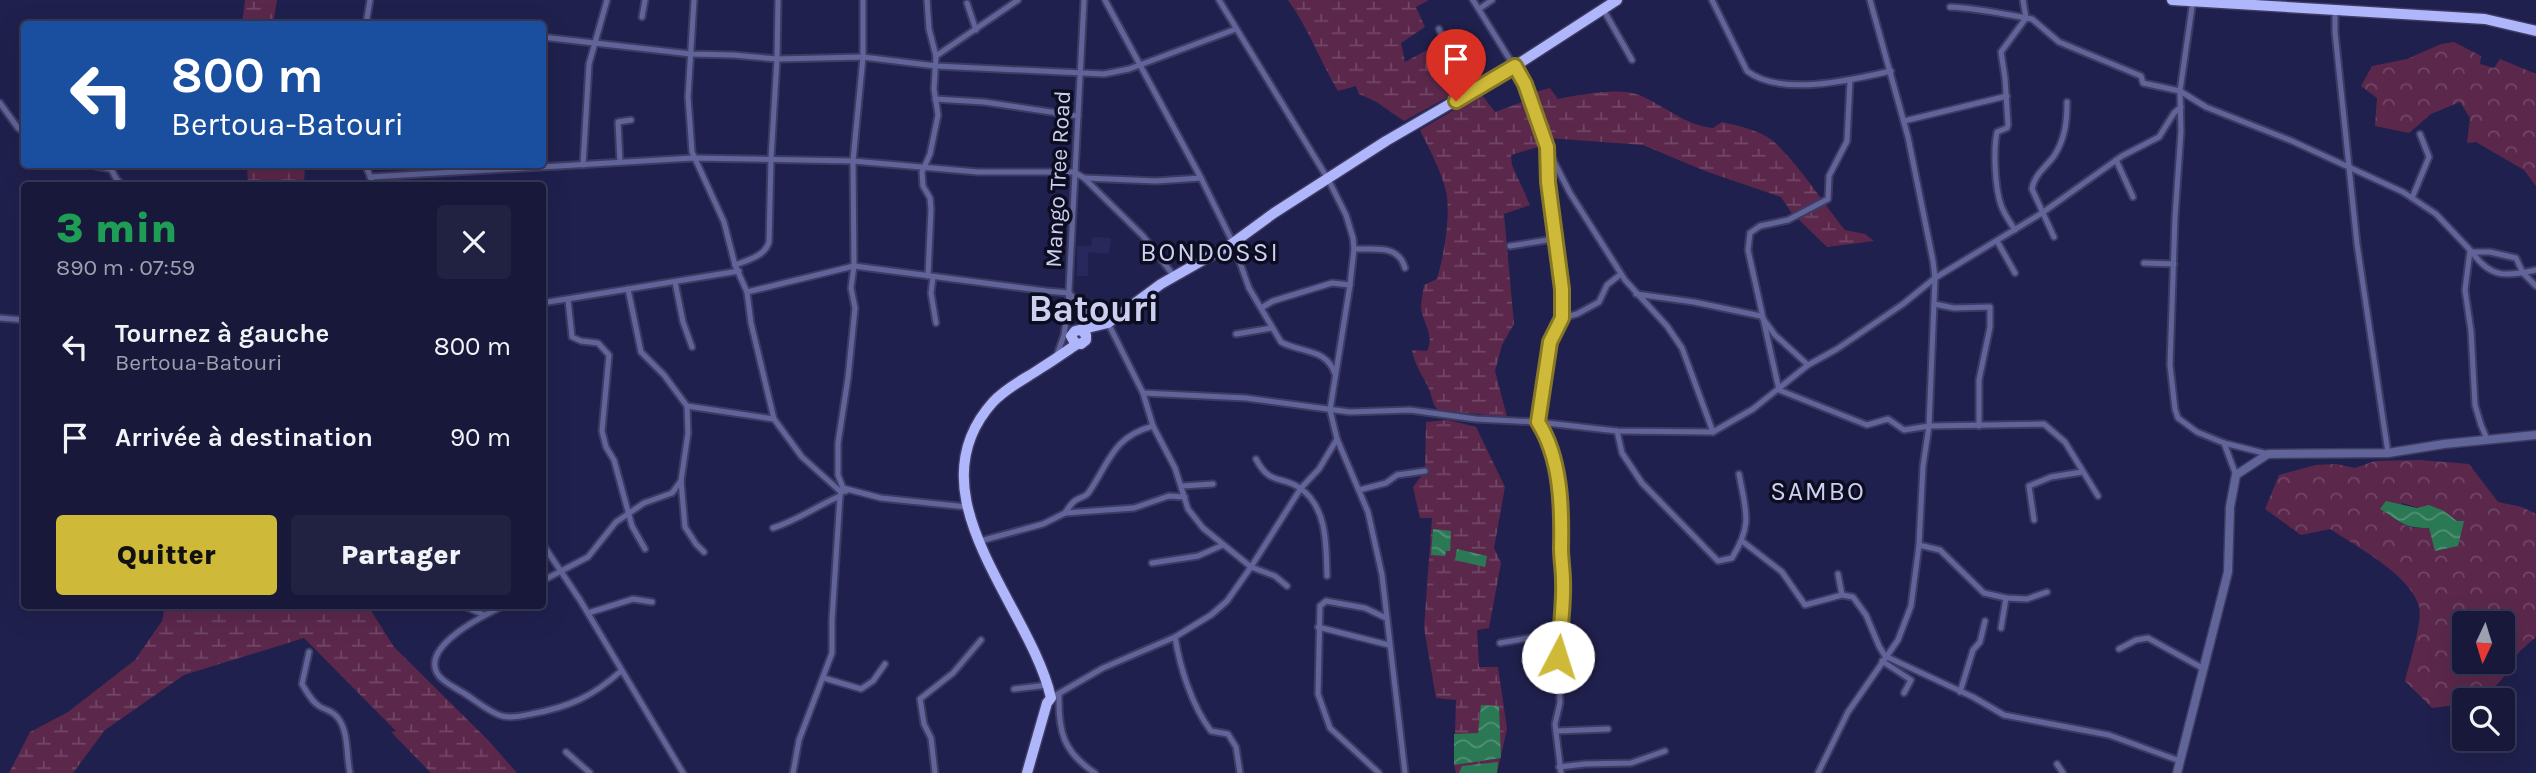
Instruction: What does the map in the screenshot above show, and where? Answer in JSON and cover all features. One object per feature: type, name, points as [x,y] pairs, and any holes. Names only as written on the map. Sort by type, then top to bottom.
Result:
[{"type":"highway","points":[[1027,773],[1047,703],[1055,696],[980,541],[967,507],[963,489],[964,464],[974,432],[985,413],[1002,394],[1059,355],[1065,344],[1074,340],[1075,331],[1084,334],[1104,324],[1174,276],[1233,243],[1386,141],[1515,66],[1617,0]]},
{"type":"highway","points":[[2172,0],[2340,6],[2485,19],[2536,31]]},
{"type":"street","points":[[366,21],[370,0]]},
{"type":"street","points":[[583,164],[589,64],[607,0]]},
{"type":"street","points":[[642,17],[645,0]]},
{"type":"street","points":[[694,0],[688,97],[693,158],[724,222],[735,265],[747,292],[751,323],[774,419],[802,457],[841,492],[967,507]]},
{"type":"street","points":[[735,265],[761,254],[768,247],[778,60],[778,0]]},
{"type":"street","points":[[793,773],[799,740],[832,653],[841,492],[838,443],[855,308],[851,288],[854,266],[853,161],[863,57],[863,0]]},
{"type":"street","points":[[927,0],[929,29],[936,56],[935,99],[938,115],[930,155],[922,172],[923,186],[930,198],[930,276],[936,323]]},
{"type":"street","points":[[936,56],[1018,0]]},
{"type":"street","name":"Mango Tree Road","points":[[1059,355],[1065,335],[1069,293],[1084,0]]},
{"type":"street","points":[[1105,0],[1201,178],[1233,243],[1250,288],[1272,328],[1281,342],[1290,347],[1318,353],[1328,359],[1335,377]]},
{"type":"street","points":[[1219,0],[1328,179],[1351,228],[1354,249],[1350,285],[1330,410],[1337,439],[1368,512],[1382,575],[1405,773]]},
{"type":"street","points":[[1473,0],[1525,84],[1547,147],[1570,193],[1621,274],[1667,326],[1682,348],[1713,432]]},
{"type":"street","points":[[1479,9],[1492,0]]},
{"type":"street","points":[[1712,0],[1747,71],[1754,76],[1770,81],[1817,85],[1850,81],[1891,71]]},
{"type":"street","points":[[1818,773],[1848,712],[1898,640],[1911,606],[1929,426],[1935,278],[1920,189],[1891,71],[1870,0]]},
{"type":"street","points":[[2015,230],[2001,206],[1996,159],[1997,132],[2008,127],[2001,51],[2026,18],[2023,0]]},
{"type":"street","points":[[2194,1],[2180,91],[2170,365],[2178,418],[2190,428],[2224,443],[2268,454],[2388,453],[2536,435]]},
{"type":"street","points":[[967,3],[976,30]]},
{"type":"street","points":[[2340,6],[2335,32],[2357,244],[2388,453]]},
{"type":"street","points":[[1950,7],[1980,8],[1986,12],[2032,19],[2059,42],[2141,76],[2143,82],[2180,91],[2206,107],[2292,141],[2413,198],[2436,214],[2491,272],[2523,273],[2536,270]]},
{"type":"street","points":[[1603,9],[1632,60]]},
{"type":"street","points":[[546,37],[691,54],[778,60],[863,57],[936,66],[1112,74],[1236,29]]},
{"type":"street","points":[[1439,29],[1448,50],[1474,90]]},
{"type":"street","points":[[1779,390],[1748,250],[1750,233],[1760,226],[1788,220],[1828,199],[1829,176],[1847,141],[1850,81]]},
{"type":"street","points":[[1904,121],[2007,96]]},
{"type":"street","points":[[935,99],[984,102],[1078,116]]},
{"type":"street","points":[[2054,237],[2032,193],[2032,185],[2053,158],[2062,141],[2067,120],[2067,102]]},
{"type":"street","points":[[0,103],[21,130]]},
{"type":"street","points":[[1143,393],[1246,398],[1359,412],[1410,410],[1476,419],[1538,422],[1617,431],[1713,432],[1740,418],[1808,365],[1880,320],[1935,278],[2042,213],[2116,160],[2160,137],[2174,113],[2181,107]]},
{"type":"street","points":[[620,162],[618,122],[631,120]]},
{"type":"street","points":[[2413,198],[2429,157],[2420,134]]},
{"type":"street","points":[[1547,147],[1554,239],[1562,289],[1562,318],[1550,342],[1538,422],[1545,433],[1563,516],[1560,703],[1556,720],[1560,770],[1584,764],[1631,763],[1665,751]]},
{"type":"street","points":[[546,165],[693,158],[771,159],[853,161],[978,172],[1074,172],[1084,178],[1143,236],[1174,276]]},
{"type":"street","points":[[2116,160],[2133,197]]},
{"type":"street","points":[[106,168],[111,169],[119,182]]},
{"type":"street","points":[[367,168],[372,182]]},
{"type":"street","points":[[370,177],[473,168]]},
{"type":"street","points":[[1084,178],[1156,181],[1201,178]]},
{"type":"street","points":[[1510,246],[1554,239]]},
{"type":"street","points":[[1997,241],[2015,273]]},
{"type":"street","points":[[1354,249],[1395,252],[1401,256],[1405,268]]},
{"type":"street","points":[[2471,251],[2516,258],[2523,273],[2536,286]]},
{"type":"street","points":[[2471,251],[2465,290],[2471,331],[2475,405],[2487,439]]},
{"type":"street","points":[[2144,263],[2174,264]]},
{"type":"street","points":[[747,292],[854,266],[1069,293],[1092,318],[1104,324],[1143,393],[1153,426],[1182,486],[1188,509],[1199,525],[1251,567],[1275,576],[1287,586]]},
{"type":"street","points":[[546,303],[739,271]]},
{"type":"street","points":[[1562,318],[1577,314],[1599,302],[1607,285],[1621,274]]},
{"type":"street","points":[[675,282],[692,347]]},
{"type":"street","points":[[1261,308],[1273,301],[1332,283],[1350,285]]},
{"type":"street","points":[[628,289],[640,352],[664,375],[687,406],[688,433],[681,481],[686,530],[704,552]]},
{"type":"street","points":[[1636,294],[1761,316],[1775,335],[1808,365]]},
{"type":"street","points":[[568,300],[572,337],[598,343],[609,355],[602,432],[606,447],[614,460],[632,526],[645,549]]},
{"type":"street","points":[[1934,304],[1954,308],[1990,306],[1990,327],[1979,380],[1979,426]]},
{"type":"street","points":[[0,318],[21,320]]},
{"type":"street","points":[[1236,334],[1272,328]]},
{"type":"street","points":[[1328,359],[1338,356]]},
{"type":"street","points":[[1779,390],[1867,425],[1888,419],[1905,430],[1929,426],[2044,424],[2065,442],[2098,496]]},
{"type":"street","points":[[687,406],[774,419]]},
{"type":"street","points":[[1065,513],[1073,502],[1087,495],[1109,457],[1122,442],[1137,430],[1153,426]]},
{"type":"street","points":[[1617,431],[1622,453],[1642,483],[1718,561],[1732,558],[1748,523],[1739,474]]},
{"type":"street","points":[[1095,773],[1073,756],[1060,725],[1055,696],[1103,668],[1175,637],[1211,615],[1227,601],[1301,488],[1319,469],[1337,439]]},
{"type":"street","points":[[2177,773],[2228,572],[2230,507],[2236,475],[2224,443]]},
{"type":"street","points":[[2236,475],[2268,454]]},
{"type":"street","points":[[1256,459],[1263,473],[1301,488],[1322,516],[1327,576]]},
{"type":"street","points":[[1359,490],[1386,483],[1397,475],[1425,471]]},
{"type":"street","points":[[2034,520],[2029,486],[2051,477],[2082,472]]},
{"type":"street","points":[[546,579],[588,557],[616,522],[644,503],[673,493],[681,481]]},
{"type":"street","points":[[1182,486],[1213,484]]},
{"type":"street","points":[[773,528],[799,519],[841,492]]},
{"type":"street","points":[[980,541],[1042,524],[1065,513],[1134,508],[1169,496],[1185,497]]},
{"type":"street","points":[[1742,541],[1782,572],[1805,605],[1842,595],[1853,597],[1866,615],[1884,658],[1911,680],[1904,693]]},
{"type":"street","points":[[1152,563],[1198,556],[1223,545]]},
{"type":"street","points":[[1919,545],[1940,550],[1984,593],[2027,599],[2047,592]]},
{"type":"street","points":[[546,549],[588,613],[682,771],[674,773]]},
{"type":"street","points":[[1838,574],[1842,595]]},
{"type":"street","points":[[2001,628],[2006,598]]},
{"type":"street","points":[[588,613],[633,599],[652,602]]},
{"type":"street","points":[[1379,773],[1330,728],[1318,694],[1318,627],[1320,606],[1326,601],[1365,608],[1386,618]]},
{"type":"street","points":[[471,609],[484,615]]},
{"type":"street","points":[[497,609],[456,631],[439,653],[435,665],[436,672],[445,681],[498,715],[523,715],[568,705],[589,696],[621,671]]},
{"type":"street","points":[[1961,692],[1985,621]]},
{"type":"street","points":[[1318,627],[1389,645]]},
{"type":"street","points":[[1175,637],[1179,658],[1203,721],[1211,731],[1228,734],[1236,747],[1240,773]]},
{"type":"street","points":[[1500,643],[1529,638],[1560,640]]},
{"type":"street","points":[[2119,649],[2136,639],[2148,638],[2204,669]]},
{"type":"street","points":[[935,773],[931,738],[924,724],[920,699],[953,673],[981,640]]},
{"type":"street","points":[[309,652],[302,684],[311,699],[321,708],[330,709],[340,720],[345,733],[350,773]]},
{"type":"street","points":[[1884,658],[1961,692],[2004,715],[2109,735],[2180,761]]},
{"type":"street","points":[[824,678],[861,690],[873,681],[885,664]]},
{"type":"street","points":[[1014,689],[1048,685]]},
{"type":"street","points":[[1556,732],[1608,729]]},
{"type":"street","points":[[566,752],[590,773]]},
{"type":"street","points":[[2057,764],[2063,773]]},
{"type":"shaded area","points":[[1092,237],[1111,238],[1109,254],[1088,252],[1088,276],[1077,276],[1077,246],[1091,246]]},
{"type":"green space","points":[[245,0],[277,0],[274,21],[242,21]]},
{"type":"green space","points":[[1288,0],[1429,0],[1416,7],[1425,27],[1401,43],[1405,62],[1427,50],[1439,61],[1457,92],[1404,121],[1375,101],[1359,94],[1356,86],[1338,91]]},
{"type":"green space","points":[[2454,42],[2481,56],[2480,64],[2494,68],[2500,59],[2536,74],[2536,186],[2524,170],[2476,142],[2467,143],[2470,118],[2460,102],[2431,114],[2409,133],[2375,126],[2377,98],[2361,86],[2372,66],[2407,59],[2441,44]]},
{"type":"green space","points":[[1550,88],[1558,99],[1599,92],[1630,93],[1648,99],[1693,123],[1713,128],[1722,122],[1762,134],[1773,141],[1792,161],[1845,230],[1865,234],[1874,241],[1827,247],[1791,212],[1781,197],[1705,171],[1643,145],[1548,138],[1535,92]]},
{"type":"green space","points":[[1481,94],[1495,112],[1528,100],[1541,146],[1511,155],[1512,165],[1530,205],[1504,214],[1514,324],[1502,345],[1495,371],[1507,417],[1438,410],[1412,350],[1427,351],[1429,345],[1429,335],[1421,308],[1424,285],[1437,279],[1448,212],[1444,183],[1420,130]]},
{"type":"green space","points":[[247,168],[305,168],[304,182],[248,182]]},
{"type":"green space","points":[[1448,420],[1476,427],[1505,487],[1494,548],[1501,563],[1489,628],[1477,630],[1479,667],[1498,667],[1507,729],[1497,773],[1456,773],[1456,700],[1436,698],[1424,628],[1432,518],[1420,518],[1413,487],[1425,471],[1426,422]]},
{"type":"green space","points":[[2420,460],[2469,464],[2498,502],[2522,507],[2536,514],[2536,637],[2515,658],[2515,611],[2452,611],[2452,674],[2505,674],[2493,688],[2452,688],[2452,706],[2432,708],[2405,681],[2420,613],[2414,594],[2405,583],[2381,562],[2330,529],[2301,535],[2265,509],[2279,475],[2316,465],[2336,464],[2355,468],[2375,461]],"holes":[[[2402,503],[2457,521],[2432,539],[2429,528],[2409,527],[2393,517]]]},
{"type":"green space","points":[[164,609],[370,609],[394,647],[488,740],[517,773],[431,773],[391,732],[396,731],[304,638],[184,675],[105,730],[73,773],[9,773],[30,732],[68,712],[135,660],[162,621]]},
{"type":"water","points":[[2386,501],[2417,508],[2429,505],[2444,511],[2457,521],[2464,521],[2458,546],[2435,551],[2429,528],[2413,527],[2398,521],[2380,509]]},
{"type":"water","points":[[1433,529],[1451,531],[1450,551],[1446,551],[1445,556],[1431,555]]},
{"type":"water","points":[[1457,549],[1487,556],[1485,567],[1455,560]]},
{"type":"water","points":[[1481,705],[1499,706],[1501,758],[1454,765],[1454,734],[1478,733]]},
{"type":"water","points":[[1498,762],[1497,773],[1459,773],[1462,766]]},
{"type":"district","name":"BONDOSSI","points":[[1210,252]]},
{"type":"district","name":"Batouri","points":[[1094,308]]},
{"type":"district","name":"SAMBO","points":[[1818,491]]},
{"type":"route","points":[[1456,101],[1515,66],[1525,84],[1547,147],[1554,239],[1562,289],[1562,318],[1550,342],[1538,422],[1545,433],[1563,516],[1563,581],[1558,657]]}]
